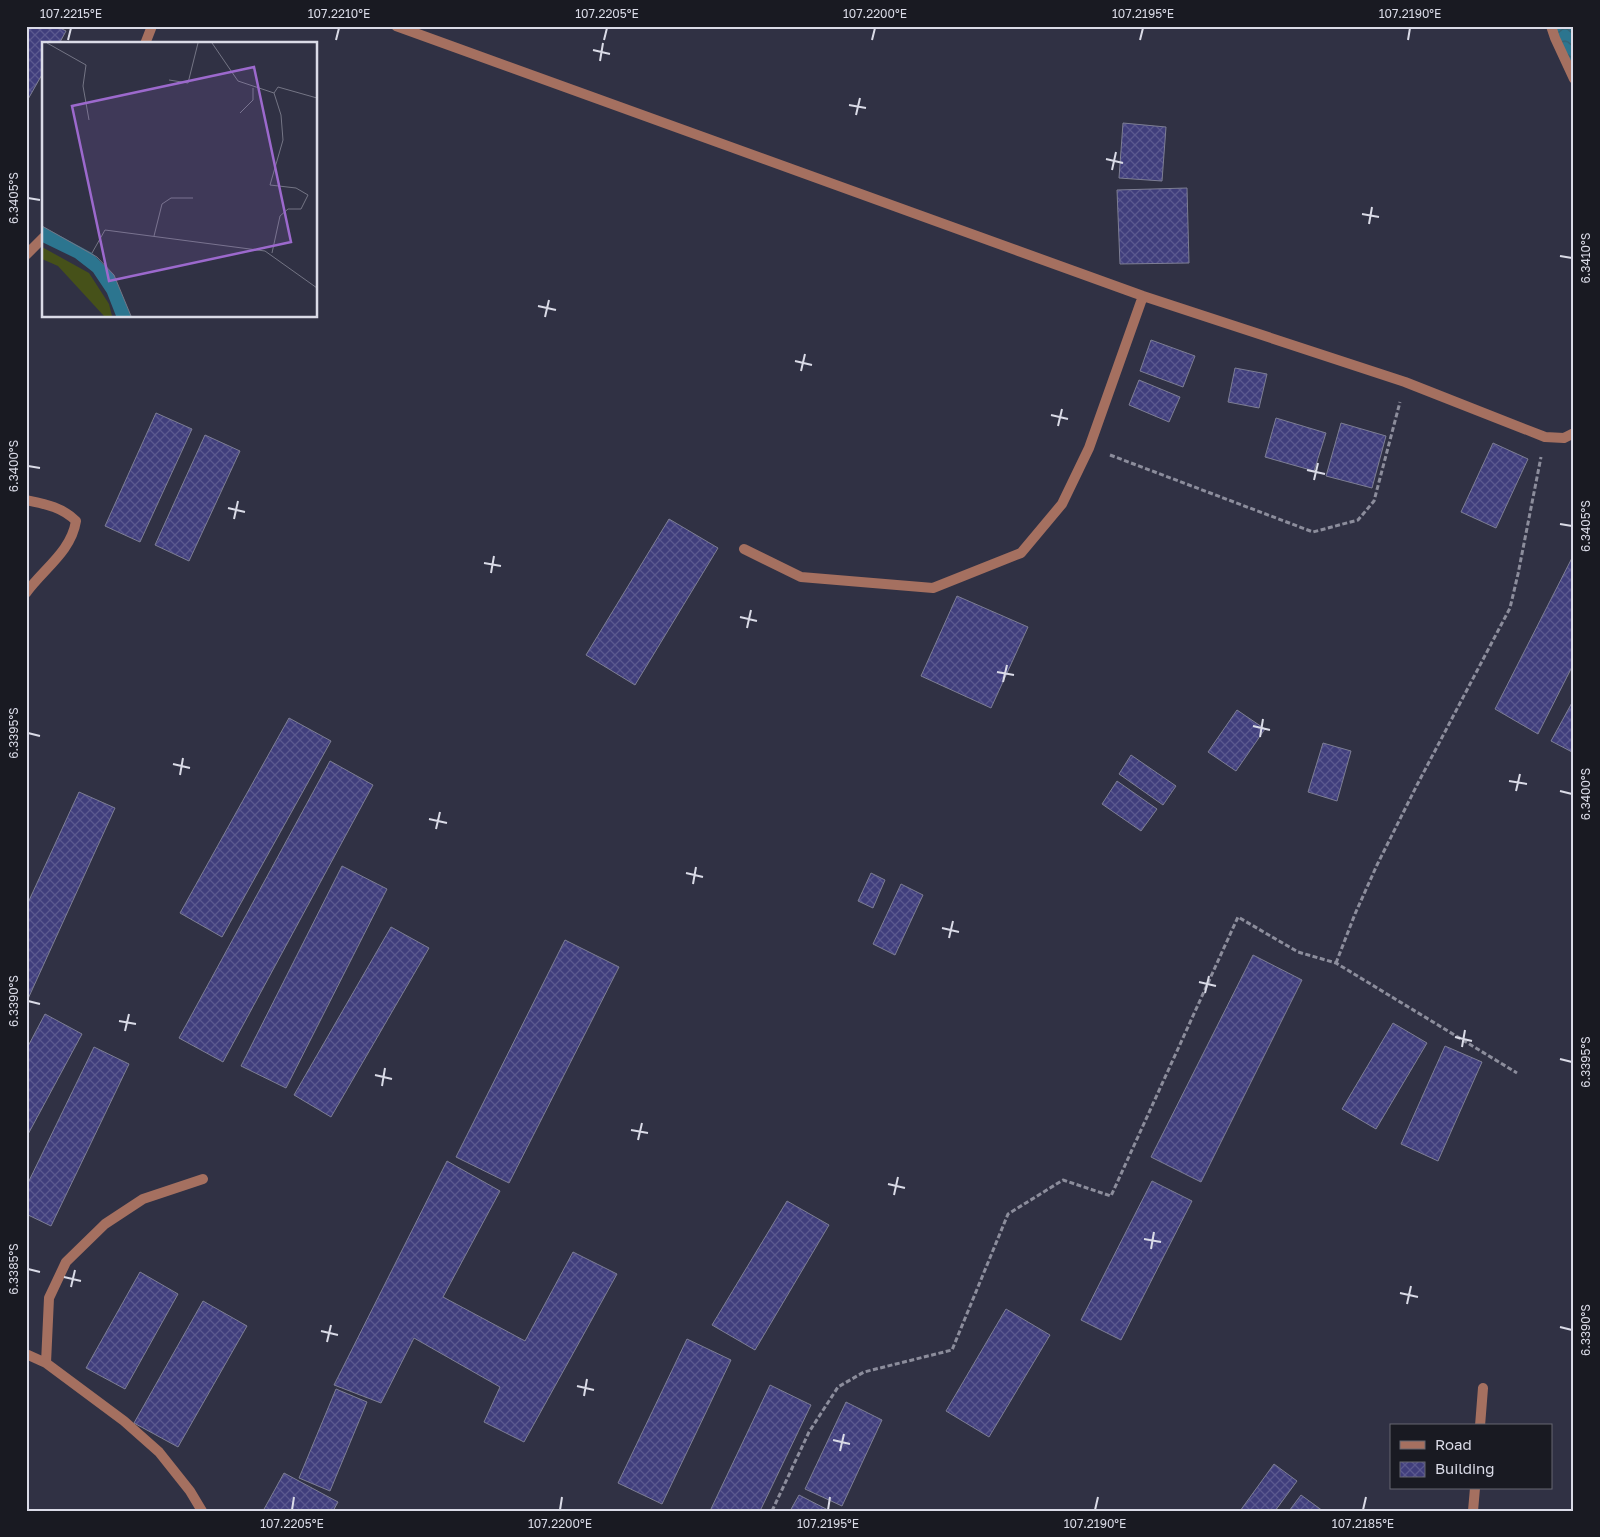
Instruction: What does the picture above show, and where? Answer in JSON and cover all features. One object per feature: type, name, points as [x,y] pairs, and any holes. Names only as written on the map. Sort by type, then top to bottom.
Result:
[{"type":"street","points":[[146,42],[152,26]]},
{"type":"street","points":[[396,26],[1143,296],[1405,382],[1545,437],[1564,438],[1574,433]]},
{"type":"street","points":[[1551,26],[1554,38],[1574,79]]},
{"type":"street","points":[[26,254],[42,239]]},
{"type":"street","points":[[744,549],[801,577],[933,588],[1021,553],[1062,504],[1089,448],[1143,296]]},
{"type":"street","points":[[26,500],[55,507],[69,514],[76,521],[74,532],[57,560],[26,593]]},
{"type":"street","points":[[46,1363],[49,1298],[66,1262],[105,1224],[143,1200],[203,1179]]},
{"type":"street","points":[[26,1354],[46,1363],[124,1421],[159,1452],[190,1491],[202,1511]]},
{"type":"street","points":[[1480,1424],[1483,1388]]},
{"type":"street","points":[[1473,1511],[1475,1490]]},
{"type":"path","points":[[1089,448],[1313,532],[1358,520],[1374,501],[1405,382]]},
{"type":"path","points":[[1336,963],[1377,864],[1510,608],[1545,437]]},
{"type":"path","points":[[772,1511],[809,1432],[838,1387],[864,1372],[952,1350],[1008,1214],[1063,1180],[1111,1196],[1238,917],[1298,952],[1336,963],[1517,1073]]},
{"type":"water","points":[[1551,26],[1574,26],[1574,79]]},
{"type":"building","points":[[26,26],[56,26],[66,31],[60,42],[42,42],[42,75],[27,101]]},
{"type":"building","points":[[1123,123],[1166,127],[1162,181],[1119,178]]},
{"type":"building","points":[[1187,188],[1189,263],[1120,264],[1117,190]]},
{"type":"building","points":[[1151,340],[1195,356],[1183,387],[1140,371]]},
{"type":"building","points":[[1235,368],[1267,374],[1259,408],[1228,402]]},
{"type":"building","points":[[1139,380],[1180,397],[1169,422],[1129,405]]},
{"type":"building","points":[[156,413],[192,429],[140,542],[105,526]]},
{"type":"building","points":[[1276,418],[1326,433],[1314,471],[1265,457]]},
{"type":"building","points":[[1341,423],[1386,436],[1372,488],[1326,476]]},
{"type":"building","points":[[205,435],[240,451],[189,561],[155,545]]},
{"type":"building","points":[[1493,443],[1528,459],[1496,528],[1461,512]]},
{"type":"building","points":[[669,519],[718,548],[635,685],[586,655]]},
{"type":"building","points":[[1574,554],[1574,663],[1538,734],[1495,709]]},
{"type":"building","points":[[957,596],[1028,627],[991,708],[921,676]]},
{"type":"building","points":[[1574,699],[1574,753],[1551,741]]},
{"type":"building","points":[[1237,710],[1265,729],[1236,771],[1208,752]]},
{"type":"building","points":[[289,718],[331,741],[222,937],[180,913]]},
{"type":"building","points":[[1323,743],[1351,751],[1337,801],[1308,792]]},
{"type":"building","points":[[1131,755],[1176,786],[1163,805],[1119,774]]},
{"type":"building","points":[[330,761],[373,785],[223,1062],[179,1038]]},
{"type":"building","points":[[1117,781],[1157,809],[1141,831],[1102,804]]},
{"type":"building","points":[[79,792],[115,808],[27,1001],[26,907]]},
{"type":"building","points":[[342,866],[387,889],[286,1088],[241,1066]]},
{"type":"building","points":[[871,873],[885,880],[873,908],[858,901]]},
{"type":"building","points":[[901,884],[923,895],[895,955],[873,944]]},
{"type":"building","points":[[391,927],[429,948],[331,1117],[294,1095]]},
{"type":"building","points":[[565,940],[619,967],[509,1183],[456,1157]]},
{"type":"building","points":[[1253,955],[1302,980],[1201,1182],[1151,1157]]},
{"type":"building","points":[[45,1014],[82,1034],[26,1138],[26,1050]]},
{"type":"building","points":[[1393,1023],[1427,1043],[1376,1129],[1342,1109]]},
{"type":"building","points":[[1445,1046],[1482,1062],[1438,1161],[1401,1144]]},
{"type":"building","points":[[94,1047],[129,1064],[51,1226],[26,1214],[26,1187]]},
{"type":"building","points":[[447,1161],[500,1191],[443,1297],[525,1341],[573,1252],[617,1274],[524,1442],[484,1422],[500,1387],[414,1338],[381,1403],[334,1385]]},
{"type":"building","points":[[1152,1181],[1192,1201],[1121,1340],[1081,1320]]},
{"type":"building","points":[[787,1201],[829,1225],[755,1350],[712,1325]]},
{"type":"building","points":[[140,1272],[178,1294],[125,1389],[86,1368]]},
{"type":"building","points":[[203,1301],[247,1326],[178,1447],[134,1423]]},
{"type":"building","points":[[1006,1309],[1050,1335],[989,1437],[946,1411]]},
{"type":"building","points":[[687,1339],[731,1360],[662,1504],[618,1483]]},
{"type":"building","points":[[770,1385],[811,1405],[760,1511],[710,1511]]},
{"type":"building","points":[[336,1389],[367,1402],[330,1491],[299,1478]]},
{"type":"building","points":[[846,1402],[882,1420],[842,1506],[805,1489]]},
{"type":"building","points":[[1274,1464],[1297,1481],[1275,1511],[1240,1511]]},
{"type":"building","points":[[284,1473],[338,1502],[333,1511],[263,1511]]},
{"type":"building","points":[[799,1495],[830,1511],[790,1511]]},
{"type":"building","points":[[1301,1495],[1323,1511],[1289,1511]]}]
